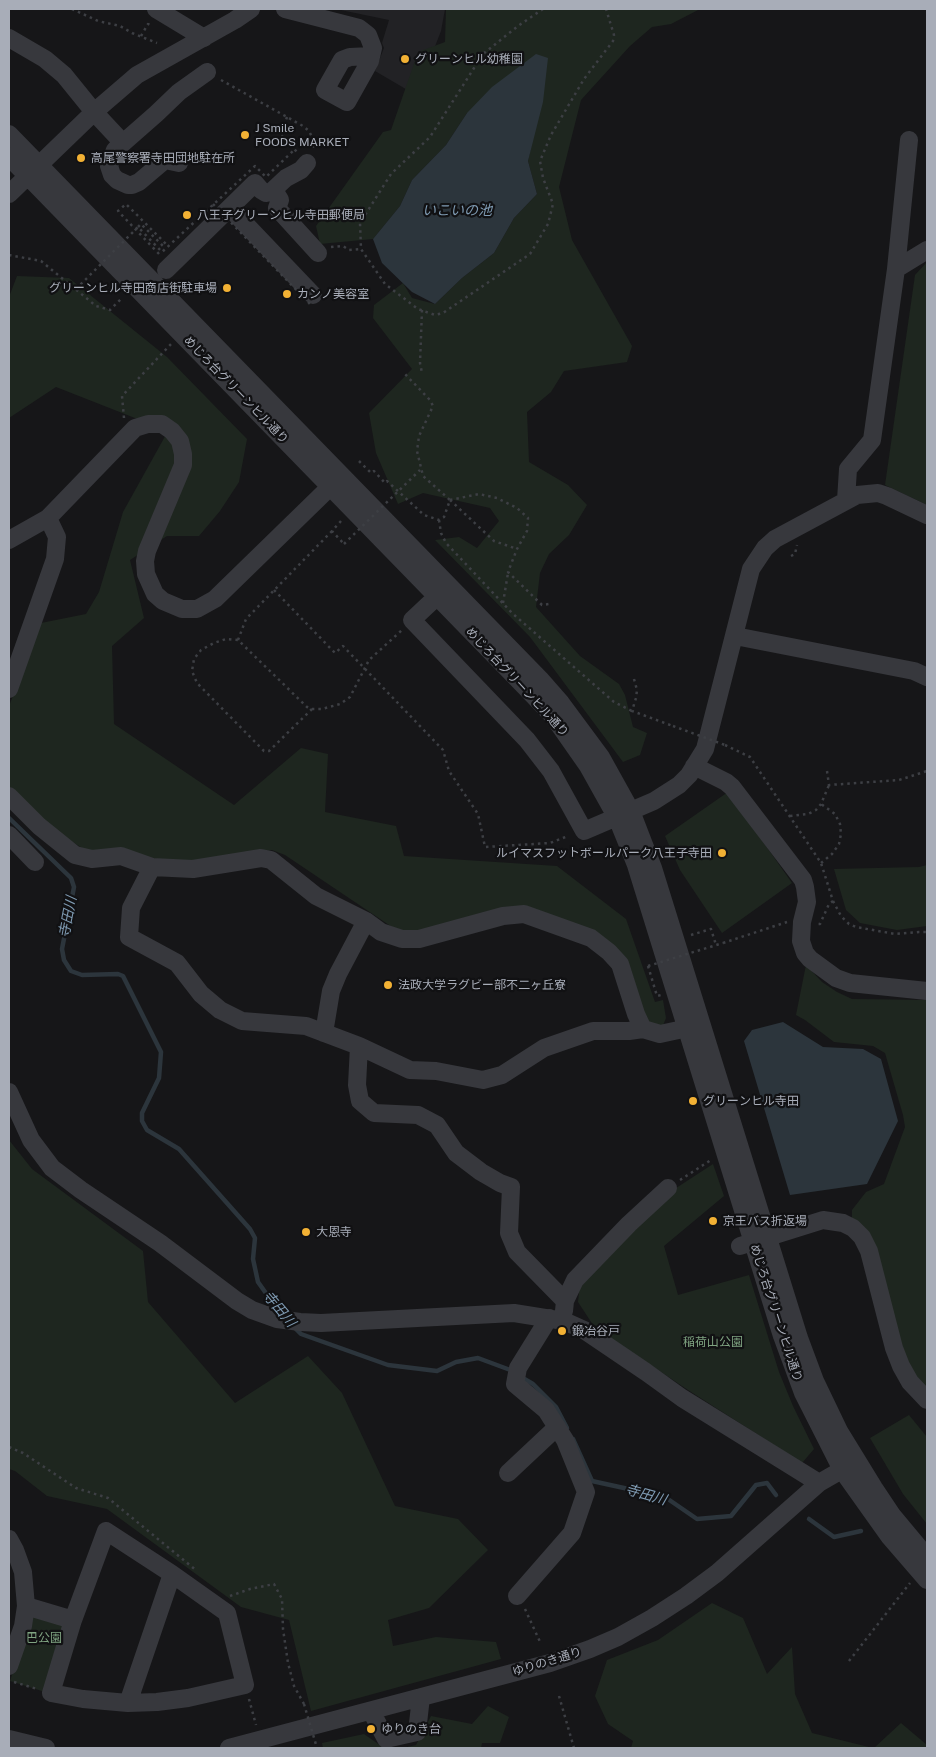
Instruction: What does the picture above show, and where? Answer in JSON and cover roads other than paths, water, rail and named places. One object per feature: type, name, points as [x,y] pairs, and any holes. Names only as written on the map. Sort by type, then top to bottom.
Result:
[{"type":"street","points":[[9,194],[94,112],[137,76],[251,9]]},
{"type":"street","points":[[285,9],[359,28],[368,35],[372,48],[371,56]]},
{"type":"street","points":[[154,17],[204,38]]},
{"type":"street","points":[[9,38],[45,59],[64,75],[94,112],[123,143]]},
{"type":"street","points":[[179,163],[165,160],[139,182],[132,185],[123,183],[112,175],[109,166],[115,150],[179,92],[206,72]]},
{"type":"street","name":"めじろ台グリーンヒル通り","points":[[9,134],[33,171],[442,591],[561,703],[601,757],[624,814],[653,868],[753,1242],[791,1362],[817,1422],[849,1466],[883,1529],[924,1570]]},
{"type":"street","points":[[846,500],[848,469],[872,440],[896,269],[909,140]]},
{"type":"street","name":"めじろ台グリーンヒル通り","points":[[9,157],[33,171]]},
{"type":"street","points":[[164,263],[222,206],[255,184],[266,192],[274,190],[286,178],[301,170],[307,163]]},
{"type":"street","points":[[274,190],[280,200],[277,208],[318,253]]},
{"type":"street","points":[[222,206],[312,300]]},
{"type":"street","points":[[896,269],[927,250]]},
{"type":"street","points":[[9,540],[48,518],[135,428],[148,424],[162,424],[172,431],[180,441],[183,454],[182,465],[147,551],[145,561],[146,574],[155,594],[163,601],[182,610],[197,609],[215,599],[336,482]]},
{"type":"street","points":[[442,591],[412,620],[527,740],[551,771],[584,830],[665,795],[684,780],[705,749],[751,569],[765,548],[775,539],[846,500],[857,496],[878,493],[927,514]]},
{"type":"street","points":[[9,689],[55,559],[57,538],[48,518]]},
{"type":"street","points":[[735,636],[914,671],[927,677]]},
{"type":"street","points":[[694,766],[732,787],[803,880],[806,887],[807,902],[802,922],[801,941],[805,953],[810,959],[836,978],[850,983],[927,991]]},
{"type":"street","points":[[9,796],[39,826],[75,855],[92,859],[121,856],[152,866],[193,869],[261,858],[271,860],[316,896],[366,921],[381,932],[402,939],[419,939],[503,916],[524,914],[591,938],[609,952],[620,964],[636,1014],[643,1029]]},
{"type":"street","points":[[9,835],[35,862]]},
{"type":"street","points":[[152,866],[132,908],[129,938],[177,963],[201,994],[220,1010],[242,1021],[306,1026],[359,1046],[410,1070],[436,1071],[483,1080],[502,1075],[544,1048],[593,1031],[643,1029],[660,1034],[695,1027]]},
{"type":"street","points":[[324,1033],[334,982],[366,921]]},
{"type":"street","points":[[359,1046],[357,1084],[360,1101],[374,1113],[418,1115],[436,1125],[456,1153],[487,1176],[512,1187],[509,1234],[517,1252],[565,1301]]},
{"type":"street","points":[[9,1092],[31,1140],[52,1168],[81,1190],[160,1243],[237,1302],[252,1310],[277,1319],[321,1323],[514,1313],[556,1320],[584,1330],[682,1398],[818,1482]]},
{"type":"street","points":[[517,1596],[572,1533],[586,1492],[558,1427],[546,1410],[516,1376],[556,1320],[575,1280],[629,1224],[668,1188]]},
{"type":"street","points":[[753,1242],[823,1220],[843,1223],[858,1232],[869,1251],[894,1348],[901,1366],[910,1382],[927,1400]]},
{"type":"street","points":[[508,1473],[558,1427]]},
{"type":"street","name":"ゆりのき通り","points":[[236,1748],[568,1657],[597,1646],[635,1628],[678,1602],[712,1577],[818,1482],[849,1466]]},
{"type":"street","points":[[106,1531],[227,1613],[245,1685],[188,1698],[157,1702],[128,1703],[83,1699],[51,1693],[74,1620],[106,1531]]},
{"type":"street","points":[[9,1539],[15,1550],[22,1572],[26,1606],[23,1626],[9,1666]]},
{"type":"street","points":[[128,1703],[172,1574]]},
{"type":"street","points":[[26,1606],[74,1620]]},
{"type":"street","points":[[371,1711],[386,1740],[417,1732],[421,1697]]},
{"type":"street","points":[[9,1739],[46,1748]]},
{"type":"water","name":"いこいの池","points":[[536,54],[548,58],[543,102],[528,161],[537,194],[514,218],[494,253],[462,278],[435,304],[412,292],[382,263],[373,239],[400,206],[412,180],[446,145],[467,113],[492,87]]},
{"type":"water","points":[[783,1022],[823,1047],[863,1049],[881,1059],[898,1121],[867,1184],[790,1195],[744,1041],[752,1030]]},
{"type":"waterway","name":"寺田川","points":[[9,818],[71,878],[74,887],[62,949],[64,960],[71,971],[82,975],[118,974],[123,976],[161,1052],[159,1078],[142,1113],[142,1121],[147,1130],[179,1149],[250,1229],[255,1238],[253,1259],[258,1282],[280,1313]]},
{"type":"waterway","name":"寺田川","points":[[294,1327],[301,1334],[388,1365],[437,1371],[456,1362],[478,1358],[513,1371]]},
{"type":"waterway","name":"寺田川","points":[[521,1377],[533,1384],[556,1407],[567,1428]]},
{"type":"waterway","name":"寺田川","points":[[573,1439],[592,1481],[665,1497],[697,1519],[731,1516],[756,1485],[767,1483],[776,1495]]},
{"type":"waterway","name":"寺田川","points":[[809,1519],[834,1537],[861,1531]]},
{"type":"place","name":"グリーンヒル幼稚園","points":[[405,59]]},
{"type":"place","name":"J Smile FOODS MARKET","points":[[245,135]]},
{"type":"place","name":"高尾警察署寺田団地駐在所","points":[[81,158]]},
{"type":"place","name":"八王子グリーンヒル寺田郵便局","points":[[187,215]]},
{"type":"place","name":"グリーンヒル寺田商店街駐車場","points":[[227,288]]},
{"type":"place","name":"カンノ美容室","points":[[287,294]]},
{"type":"place","name":"ルイマスフットボールパーク八王子寺田","points":[[722,853]]},
{"type":"place","name":"法政大学ラグビー部不二ヶ丘寮","points":[[388,985]]},
{"type":"place","name":"グリーンヒル寺田","points":[[693,1101]]},
{"type":"place","name":"京王バス折返場","points":[[713,1221]]},
{"type":"place","name":"大恩寺","points":[[306,1232]]},
{"type":"place","name":"鍛冶谷戸","points":[[562,1331]]},
{"type":"place","name":"ゆりのき台","points":[[371,1729]]},
{"type":"park label","name":"稲荷山公園","points":[[713,1342]]},
{"type":"park label","name":"巴公園","points":[[44,1638]]}]
